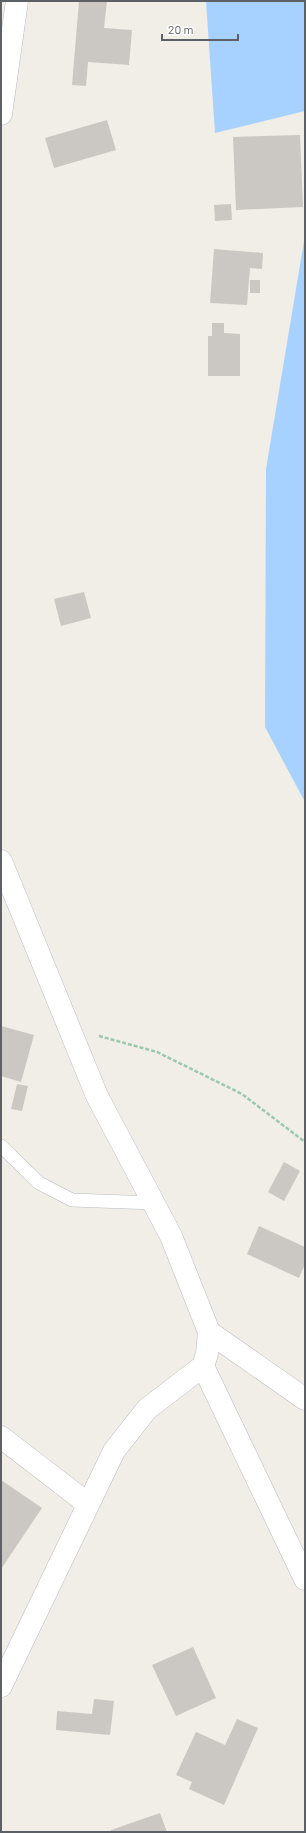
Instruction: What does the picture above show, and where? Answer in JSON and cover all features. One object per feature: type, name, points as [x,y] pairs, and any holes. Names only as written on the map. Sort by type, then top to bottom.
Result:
[{"type":"street","points":[[1,114],[17,1]]},
{"type":"street","points":[[1,861],[97,1096],[171,1236],[209,1332],[207,1354],[203,1366],[146,1409],[114,1451],[1,1686]]},
{"type":"street","points":[[209,1332],[305,1399]]},
{"type":"street","points":[[203,1366],[305,1579]]},
{"type":"street","points":[[1,1437],[88,1504]]},
{"type":"lane","points":[[1,1146],[39,1183],[72,1200],[154,1203]]},
{"type":"path","points":[[70,1028],[157,1052],[242,1094],[305,1142]]},
{"type":"water","points":[[206,1],[305,1],[305,111],[215,133]]},
{"type":"water","points":[[305,235],[305,802],[265,727],[266,469]]},
{"type":"building","points":[[79,1],[107,1],[104,28],[132,30],[129,65],[88,62],[86,86],[72,85]]},
{"type":"building","points":[[107,120],[116,150],[54,168],[45,138]]},
{"type":"building","points":[[300,135],[303,207],[236,210],[233,137]]},
{"type":"building","points":[[231,204],[232,220],[215,221],[214,205]]},
{"type":"building","points":[[214,249],[263,253],[262,269],[250,268],[247,305],[210,303]]},
{"type":"building","points":[[250,280],[260,280],[260,293],[250,293]]},
{"type":"building","points":[[212,323],[224,323],[224,333],[240,334],[240,376],[208,376],[208,336],[212,336]]},
{"type":"building","points":[[84,592],[91,618],[61,626],[54,599]]},
{"type":"building","points":[[1,1026],[34,1035],[21,1082],[1,1076]]},
{"type":"building","points":[[17,1084],[28,1086],[22,1111],[11,1109]]},
{"type":"building","points":[[284,1162],[300,1171],[284,1201],[268,1192]]},
{"type":"building","points":[[259,1226],[305,1247],[305,1264],[299,1278],[247,1254]]},
{"type":"building","points":[[1,1480],[42,1508],[1,1569]]},
{"type":"building","points":[[193,1647],[216,1698],[176,1716],[152,1665]]},
{"type":"building","points":[[94,1699],[114,1701],[110,1735],[56,1730],[57,1711],[92,1714]]},
{"type":"building","points":[[237,1719],[258,1728],[224,1805],[189,1789],[192,1782],[176,1775],[196,1732],[225,1745]]},
{"type":"building","points":[[160,1813],[167,1832],[111,1832],[111,1830]]}]
